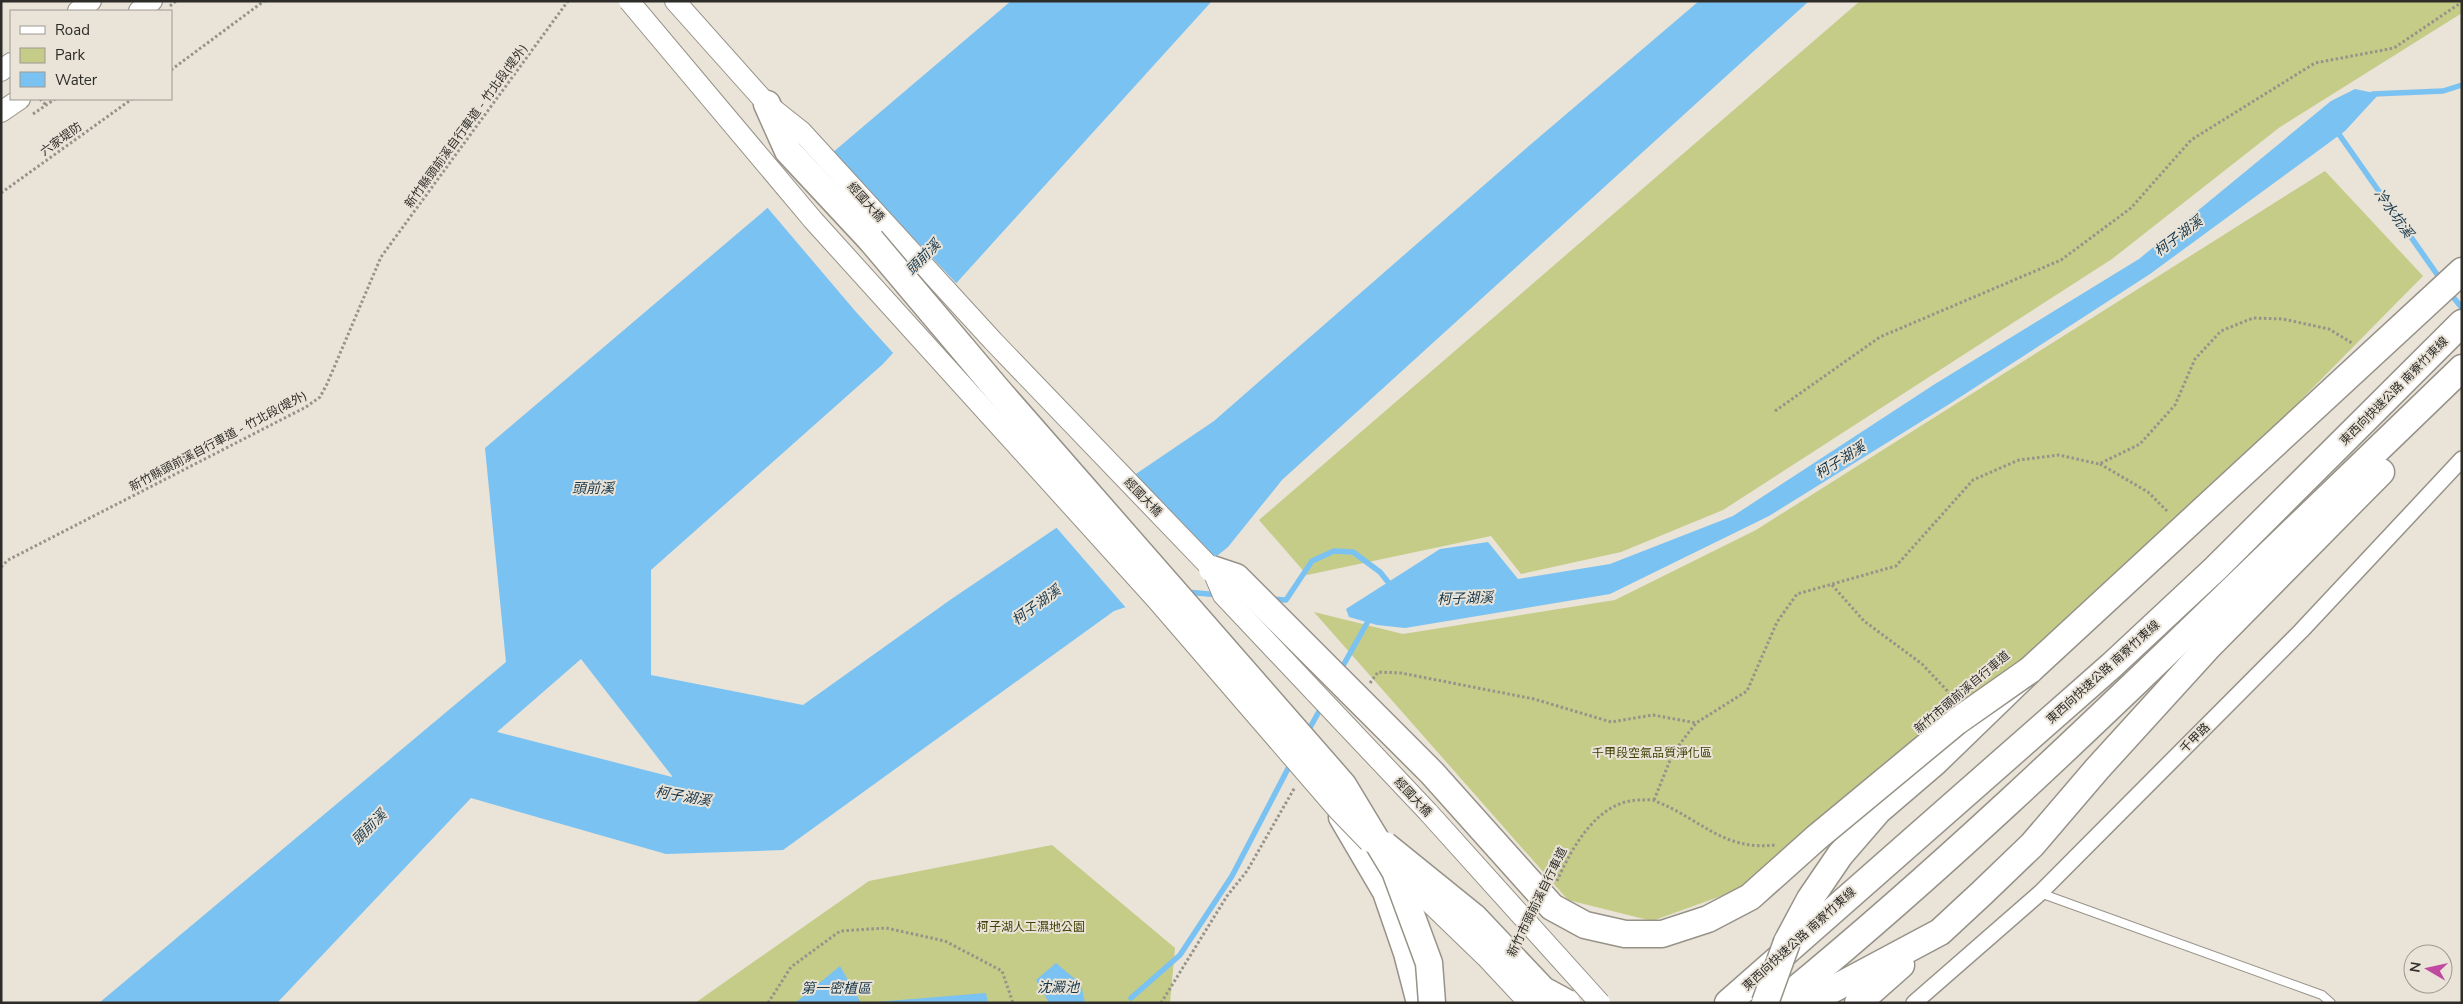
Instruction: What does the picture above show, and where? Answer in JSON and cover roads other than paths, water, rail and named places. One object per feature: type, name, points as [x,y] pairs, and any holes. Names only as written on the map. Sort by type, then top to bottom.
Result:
[{"type":"highway","points":[[767,104],[788,151],[871,240],[996,388],[1342,785],[1395,871],[1429,963],[1432,1003]]},
{"type":"highway","points":[[1765,1003],[1787,942],[1810,899],[1840,855],[1878,811],[1934,763],[2030,670],[2462,271]]},
{"type":"highway","name":"東西向快速公路 南寮竹東線","points":[[1728,1003],[2104,672],[2216,569],[2462,323]]},
{"type":"highway","points":[[1779,1003],[1854,942],[1936,870],[2234,588],[2462,368]]},
{"type":"highway","points":[[1858,1003],[1940,932],[2032,845],[2209,646],[2441,413],[2462,388]]},
{"type":"highway","points":[[1212,569],[1236,576],[1432,772],[1552,907],[1586,925],[1625,934],[1662,934],[1708,919],[1750,897],[1816,838],[1956,722],[2030,670]]},
{"type":"highway","points":[[1338,810],[1386,892],[1407,953],[1420,1003]]},
{"type":"highway","points":[[1338,810],[1474,917],[1543,990],[1568,1003]]},
{"type":"highway","points":[[1807,1003],[1940,932]]},
{"type":"main road","points":[[79,10],[91,1]]},
{"type":"main road","points":[[141,10],[152,1]]},
{"type":"main road","points":[[629,1],[813,220],[1155,598],[1338,810],[1416,890],[1486,957],[1529,1003]]},
{"type":"main road","name":"經國大橋","points":[[675,1],[767,104],[801,130],[993,340],[1212,569],[1223,595],[1428,812],[1600,1003]]},
{"type":"main road","points":[[1,112],[19,100]]},
{"type":"street","name":"千甲路","points":[[1914,1003],[2040,893],[2301,631],[2462,459]]},
{"type":"lane","points":[[2040,893],[2322,995],[2331,1003]]},
{"type":"water","name":"頭前溪","points":[[1011,1],[1212,1],[883,364],[651,570],[651,675],[803,705],[950,600],[1214,421],[1530,145],[1699,1],[1809,1],[1282,480],[1228,547],[1174,591],[1114,611],[783,850],[666,854],[471,798],[277,1003],[99,1003],[506,662],[485,448]],"holes":[[[581,659],[672,777],[497,732]]]},
{"type":"water","points":[[2355,89],[2379,94],[2345,131],[2150,274],[1951,403],[1769,516],[1610,594],[1405,628],[1377,625],[1349,617],[1346,609],[1440,549],[1488,542],[1518,579],[1610,564],[1733,516],[1935,384],[2139,259],[2331,101]]},
{"type":"water","name":"沈澱池","points":[[1056,963],[1081,984],[1085,1003],[1049,1003],[1036,980]]},
{"type":"water","name":"第一密植區","points":[[840,966],[861,1003],[795,1003]]},
{"type":"water","name":"第一密植區","points":[[986,993],[988,1003],[863,1003]]},
{"type":"waterway","name":"柯子湖溪","points":[[2373,94],[2443,91],[2462,85]]},
{"type":"waterway","name":"冷水坑溪","points":[[2336,130],[2441,280]]},
{"type":"waterway","name":"冷水坑溪","points":[[2449,292],[2462,308]]},
{"type":"waterway","name":"柯子湖溪","points":[[1271,599],[1286,600],[1312,561],[1334,551],[1353,552],[1380,572],[1392,587]]},
{"type":"waterway","name":"柯子湖溪","points":[[1186,592],[1220,595]]},
{"type":"waterway","points":[[1340,671],[1371,616]]},
{"type":"waterway","points":[[1307,733],[1322,706]]},
{"type":"waterway","points":[[1131,998],[1180,955],[1232,876],[1292,761]]},
{"type":"park label","name":"千甲段空氣品質淨化區","points":[[1652,753]]},
{"type":"park label","name":"柯子湖人工濕地公園","points":[[1031,927]]}]
